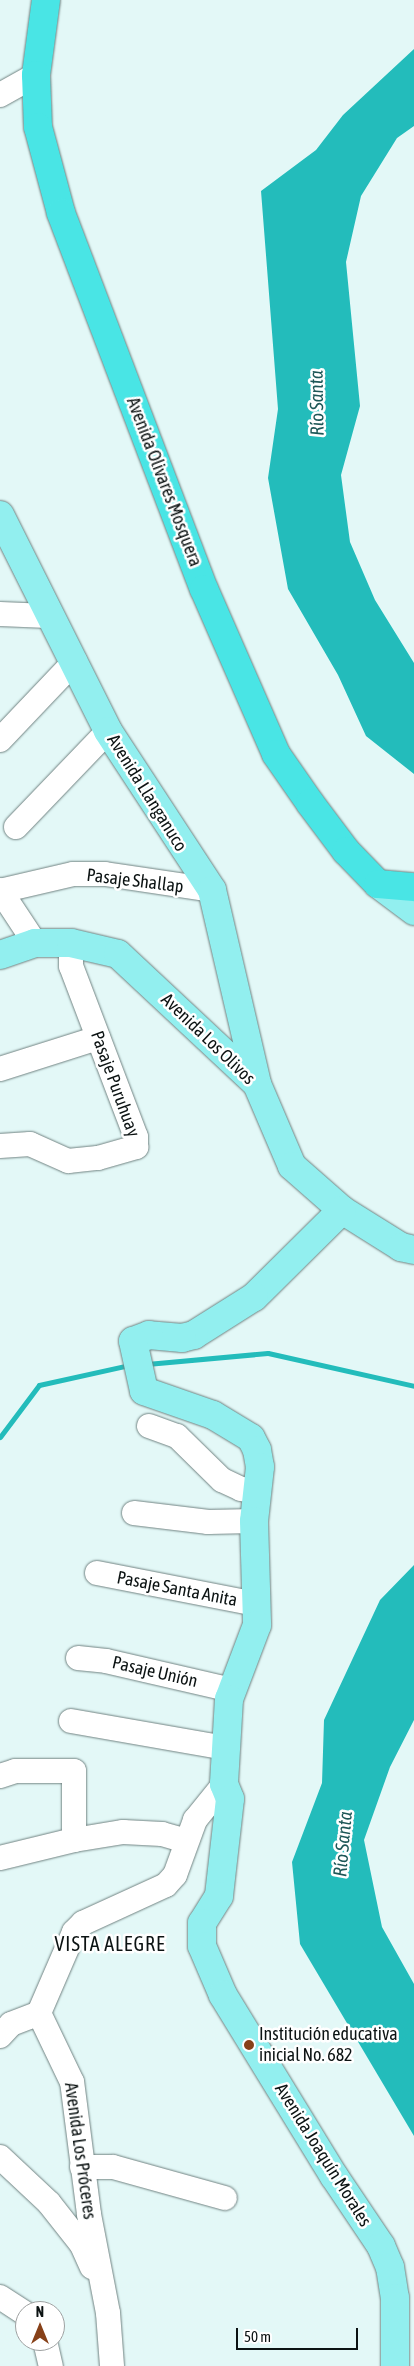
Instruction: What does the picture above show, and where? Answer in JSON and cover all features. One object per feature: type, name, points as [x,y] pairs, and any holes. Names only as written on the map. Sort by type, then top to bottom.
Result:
[{"type":"highway","name":"Avenida Olivares Mosquera","points":[[46,0],[36,74],[38,127],[61,212],[204,588],[276,754],[346,852],[378,884]]},
{"type":"highway","points":[[378,884],[414,887]]},
{"type":"main road","name":"Avenida Llanganuco","points":[[0,515],[48,616],[75,661],[108,730],[212,890],[257,1084]]},
{"type":"main road","name":"Avenida Olivares Mosquera","points":[[378,884],[414,911]]},
{"type":"main road","name":"Avenida Los Olivos","points":[[0,955],[35,942],[72,942],[118,954],[257,1084],[292,1166],[342,1210],[401,1247],[414,1250]]},
{"type":"main road","name":"Avenida Joaquín Morales","points":[[342,1210],[246,1302],[194,1334],[182,1338],[149,1334],[133,1341],[144,1392],[213,1415],[251,1438],[260,1467],[254,1521],[257,1625],[232,1690],[224,1784],[230,1799],[219,1896],[202,1922],[202,1946],[223,1995],[381,2246],[390,2267],[396,2298],[395,2366]]},
{"type":"street","points":[[0,95],[36,74]]},
{"type":"street","points":[[0,614],[48,616]]},
{"type":"street","points":[[0,740],[75,661]]},
{"type":"street","points":[[16,827],[108,730]]},
{"type":"street","name":"Pasaje Shallap","points":[[1,891],[73,874],[105,874],[212,890]]},
{"type":"street","points":[[1,891],[35,942]]},
{"type":"street","name":"Pasaje Puruhuay","points":[[0,1146],[30,1144],[68,1161],[98,1158],[136,1148],[136,1137],[71,966],[72,942]]},
{"type":"street","points":[[0,1069],[98,1038]]},
{"type":"street","points":[[149,1426],[177,1436],[222,1480],[241,1489],[258,1492]]},
{"type":"street","points":[[134,1513],[208,1522],[254,1521]]},
{"type":"street","name":"Pasaje Santa Anita","points":[[97,1573],[256,1604]]},
{"type":"street","name":"Pasaje Unión","points":[[78,1658],[106,1661],[232,1690]]},
{"type":"street","points":[[72,1721],[106,1724],[226,1748]]},
{"type":"street","points":[[0,1776],[16,1771],[74,1771],[74,1840]]},
{"type":"street","points":[[0,2036],[11,2024],[39,2013],[74,1932],[83,1923],[166,1885],[175,1875],[195,1820],[224,1784]]},
{"type":"street","points":[[0,1858],[74,1840],[123,1832],[162,1834],[186,1841]]},
{"type":"street","name":"Avenida Los Próceres","points":[[39,2013],[72,2082],[82,2166],[103,2291],[112,2366]]},
{"type":"street","points":[[0,2158],[49,2203],[82,2245],[103,2291]]},
{"type":"street","points":[[82,2166],[113,2166],[225,2198]]},
{"type":"street","points":[[0,2297],[15,2307]]},
{"type":"street","points":[[47,2351],[51,2366]]},
{"type":"water","name":"Río Santa","points":[[414,49],[414,126],[397,138],[361,196],[346,262],[360,406],[341,475],[350,542],[375,600],[414,663],[414,774],[366,736],[338,675],[288,589],[268,478],[278,409],[261,191],[316,150],[343,115]]},
{"type":"water","name":"Río Santa","points":[[414,1565],[414,1720],[390,1767],[364,1840],[382,1927],[414,1984],[414,2136],[300,1944],[292,1862],[322,1783],[324,1720],[380,1600]]},
{"type":"waterway","points":[[147,1364],[268,1353],[414,1386]]},
{"type":"waterway","points":[[0,1437],[39,1385],[129,1365]]},
{"type":"place","name":"Institución educativa inicial No. 682","points":[[249,2045]]},
{"type":"district","name":"VISTA ALEGRE","points":[[110,1943]]}]
